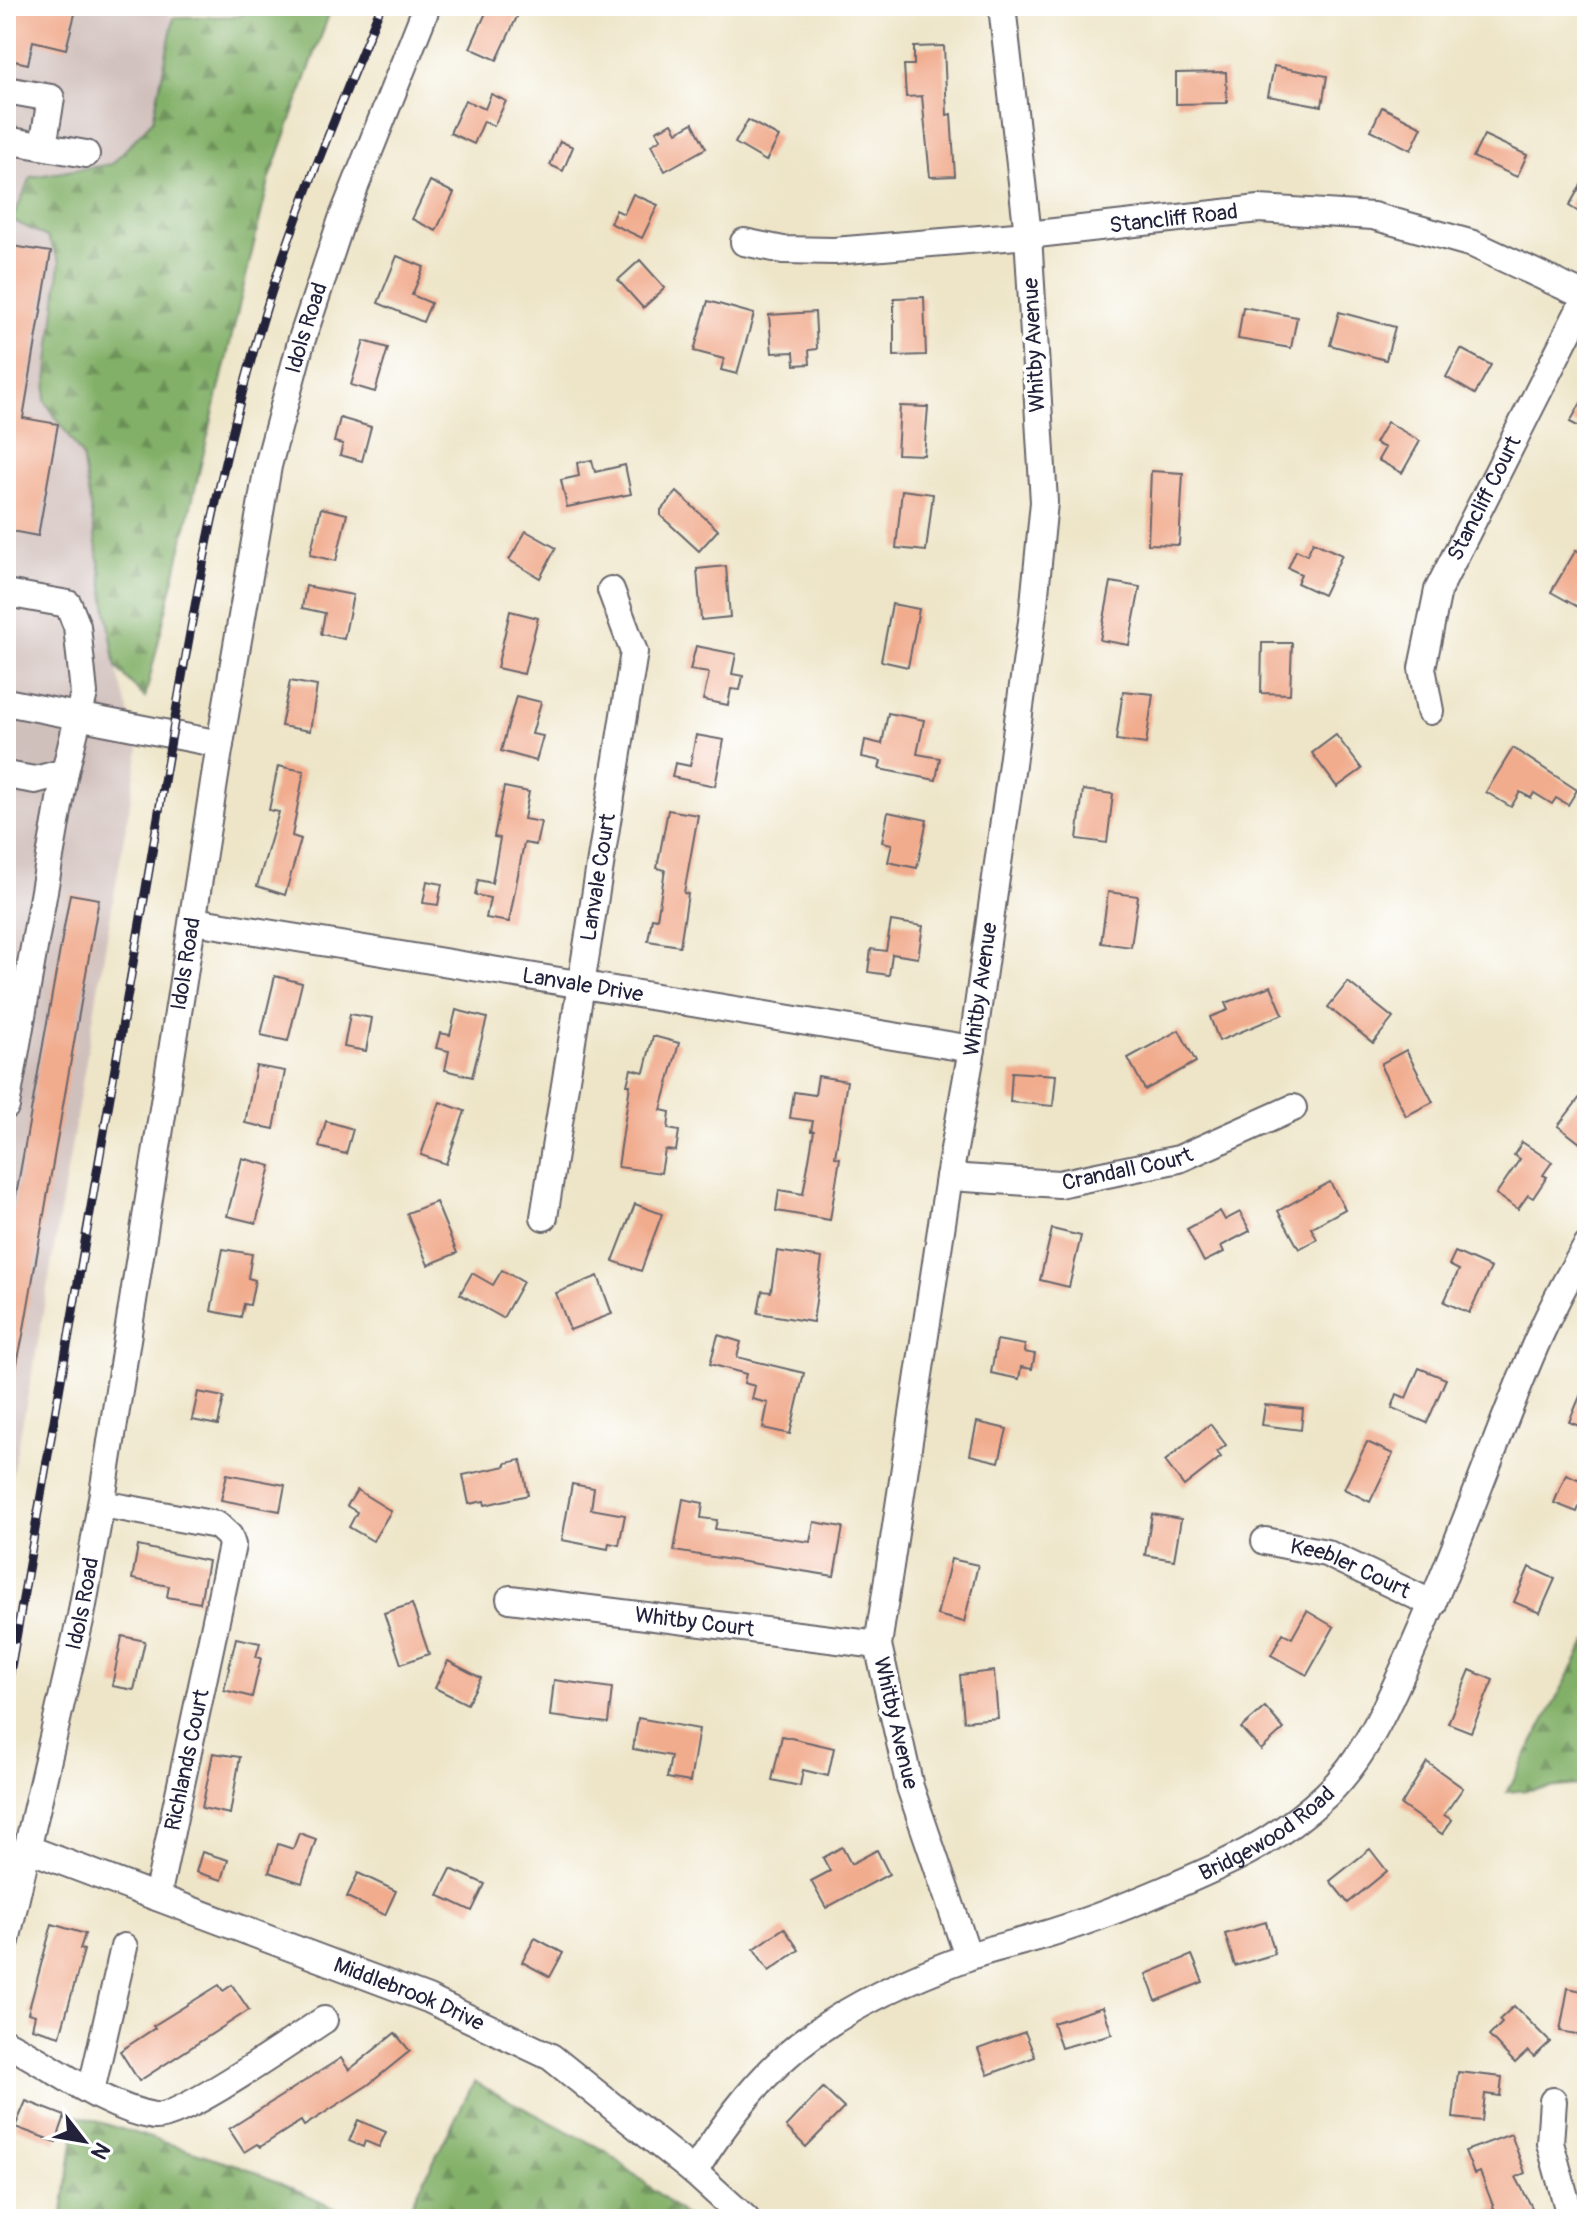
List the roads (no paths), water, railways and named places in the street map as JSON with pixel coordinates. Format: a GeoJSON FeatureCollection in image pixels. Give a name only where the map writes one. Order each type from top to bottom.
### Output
{"type":"FeatureCollection","features":[{"type":"Feature","properties":{"kind":"street","name":"Idols Road"},"geometry":{"type":"LineString","coordinates":[[6,1941],[81,1616],[102,1504],[220,744],[268,466],[301,342],[342,219],[427,6]]}},
{"type":"Feature","properties":{"kind":"street","name":"Whitby Avenue"},"geometry":{"type":"LineString","coordinates":[[968,1956],[910,1787],[878,1645],[949,1177],[972,1049],[1033,614],[1044,502],[1028,235],[1002,6]]}},
{"type":"Feature","properties":{"kind":"street"},"geometry":{"type":"LineString","coordinates":[[6,90],[51,98],[43,146]]}},
{"type":"Feature","properties":{"kind":"street"},"geometry":{"type":"LineString","coordinates":[[6,140],[86,154]]}},
{"type":"Feature","properties":{"kind":"street","name":"Stancliff Road"},"geometry":{"type":"LineString","coordinates":[[744,242],[783,250],[834,251],[1028,235],[1259,209],[1373,216],[1473,244],[1587,297]]}},
{"type":"Feature","properties":{"kind":"street","name":"Stancliff Court"},"geometry":{"type":"LineString","coordinates":[[1430,711],[1422,668],[1438,590],[1587,297]]}},
{"type":"Feature","properties":{"kind":"street","name":"Lanvale Court"},"geometry":{"type":"LineString","coordinates":[[544,1217],[634,652],[611,590]]}},
{"type":"Feature","properties":{"kind":"street"},"geometry":{"type":"LineString","coordinates":[[6,593],[68,604],[77,626],[84,693],[65,772],[6,1106]]}},
{"type":"Feature","properties":{"kind":"street"},"geometry":{"type":"LineString","coordinates":[[6,702],[220,744]]}},
{"type":"Feature","properties":{"kind":"street"},"geometry":{"type":"LineString","coordinates":[[6,775],[35,780],[65,772]]}},
{"type":"Feature","properties":{"kind":"street","name":"Lanvale Drive"},"geometry":{"type":"LineString","coordinates":[[194,921],[972,1049]]}},
{"type":"Feature","properties":{"kind":"street","name":"Crandall Court"},"geometry":{"type":"LineString","coordinates":[[949,1177],[1059,1184],[1179,1159],[1293,1108]]}},
{"type":"Feature","properties":{"kind":"street","name":"Bridgewood Road"},"geometry":{"type":"LineString","coordinates":[[694,2172],[717,2136],[765,2076],[817,2032],[861,2005],[968,1956],[1042,1936],[1233,1861],[1297,1821],[1329,1792],[1370,1738],[1433,1604],[1550,1312],[1587,1246]]}},
{"type":"Feature","properties":{"kind":"street","name":"Richlands Court"},"geometry":{"type":"LineString","coordinates":[[102,1504],[217,1525],[232,1545],[157,1897]]}},
{"type":"Feature","properties":{"kind":"street","name":"Keebler Court"},"geometry":{"type":"LineString","coordinates":[[1265,1541],[1326,1553],[1433,1604]]}},
{"type":"Feature","properties":{"kind":"street","name":"Whitby Court"},"geometry":{"type":"LineString","coordinates":[[510,1599],[878,1645]]}},
{"type":"Feature","properties":{"kind":"street","name":"Middlebrook Drive"},"geometry":{"type":"LineString","coordinates":[[26,1848],[428,1999],[551,2057],[694,2172],[746,2219]]}},
{"type":"Feature","properties":{"kind":"street"},"geometry":{"type":"LineString","coordinates":[[91,2091],[124,1947]]}},
{"type":"Feature","properties":{"kind":"street"},"geometry":{"type":"LineString","coordinates":[[6,2043],[118,2105],[158,2117],[194,2103],[324,2020]]}},
{"type":"Feature","properties":{"kind":"street"},"geometry":{"type":"LineString","coordinates":[[1553,2101],[1550,2143],[1571,2219]]}},
{"type":"Feature","properties":{"kind":"railway"},"geometry":{"type":"LineString","coordinates":[[6,1696],[210,529],[244,386],[276,276],[381,6]]}}]}
